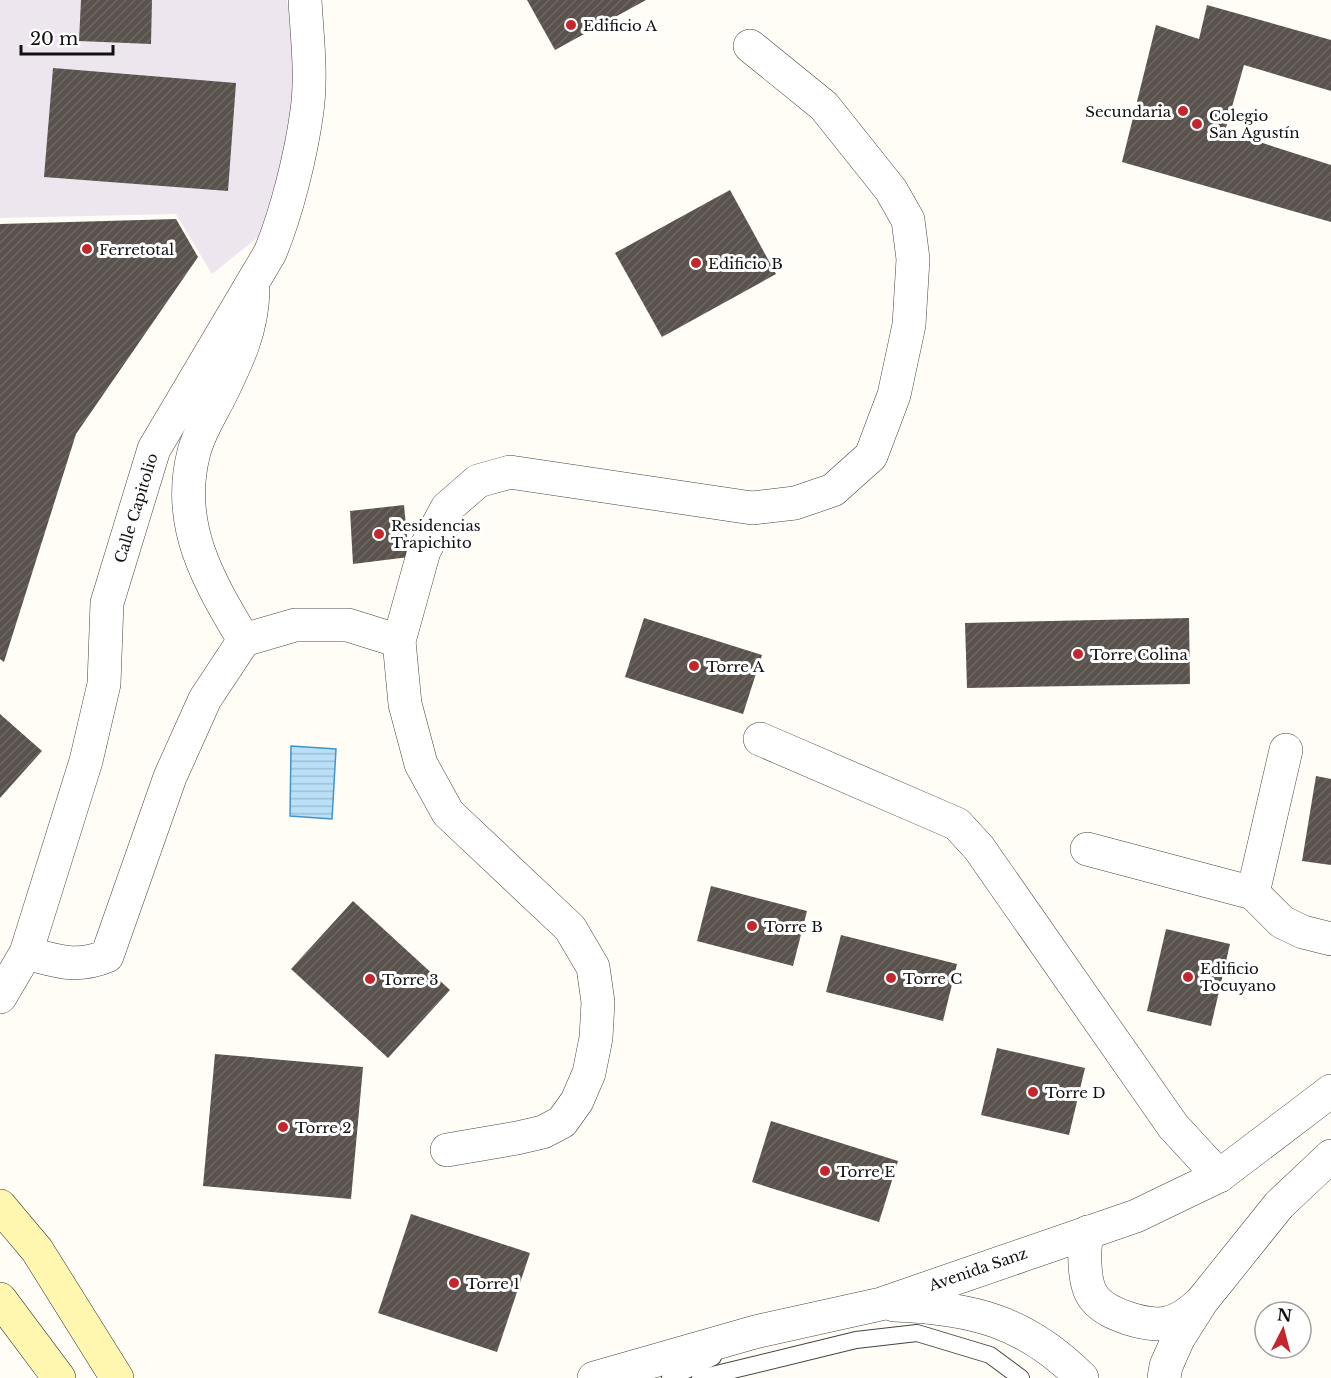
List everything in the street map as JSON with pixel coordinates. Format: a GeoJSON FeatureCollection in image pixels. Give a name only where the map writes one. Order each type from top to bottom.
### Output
{"type":"FeatureCollection","features":[{"type":"Feature","properties":{"kind":"main road"},"geometry":{"type":"LineString","coordinates":[[0,1206],[37,1250],[117,1378]]}},
{"type":"Feature","properties":{"kind":"main road"},"geometry":{"type":"LineString","coordinates":[[0,1299],[58,1378]]}},
{"type":"Feature","properties":{"kind":"street","name":"Calle Capitolio"},"geometry":{"type":"LineString","coordinates":[[0,997],[26,952],[86,761],[104,684],[107,603],[154,449],[270,253],[282,224],[307,110],[309,54],[305,0]]}},
{"type":"Feature","properties":{"kind":"street"},"geometry":{"type":"LineString","coordinates":[[447,1150],[543,1132],[562,1122],[577,1101],[589,1073],[596,1038],[598,1002],[593,967],[570,928],[448,813],[421,764],[405,704],[399,641],[424,550],[447,508],[478,481],[510,472],[752,508],[795,503],[833,490],[871,456],[894,395],[909,325],[913,260],[908,220],[891,190],[824,106],[750,46]]}},
{"type":"Feature","properties":{"kind":"street"},"geometry":{"type":"LineString","coordinates":[[244,639],[211,585],[195,545],[187,494],[194,450],[246,343],[252,315],[254,279]]}},
{"type":"Feature","properties":{"kind":"street"},"geometry":{"type":"LineString","coordinates":[[26,952],[71,965],[90,963],[107,956],[170,777],[205,699],[244,639],[295,625],[327,625],[348,626],[399,641]]}},
{"type":"Feature","properties":{"kind":"street"},"geometry":{"type":"LineString","coordinates":[[760,739],[957,824],[979,848],[1173,1126],[1220,1176]]}},
{"type":"Feature","properties":{"kind":"street"},"geometry":{"type":"LineString","coordinates":[[1253,893],[1286,750]]}},
{"type":"Feature","properties":{"kind":"street"},"geometry":{"type":"LineString","coordinates":[[1087,849],[1253,893],[1282,922],[1303,932],[1331,939]]}},
{"type":"Feature","properties":{"kind":"street","name":"Avenida Sanz"},"geometry":{"type":"LineString","coordinates":[[594,1378],[755,1332],[881,1304],[1136,1216],[1220,1176],[1331,1091]]}},
{"type":"Feature","properties":{"kind":"street"},"geometry":{"type":"LineString","coordinates":[[1164,1378],[1166,1366],[1202,1301],[1279,1205],[1331,1156]]}},
{"type":"Feature","properties":{"kind":"street"},"geometry":{"type":"LineString","coordinates":[[1088,1232],[1084,1245],[1084,1262],[1093,1298],[1116,1314],[1153,1326],[1172,1322],[1189,1313],[1202,1301]]}},
{"type":"Feature","properties":{"kind":"street"},"geometry":{"type":"LineString","coordinates":[[881,1304],[934,1306],[993,1318],[1017,1328],[1042,1344],[1082,1378]]}},
{"type":"Feature","properties":{"kind":"lane"},"geometry":{"type":"LineString","coordinates":[[670,1378],[755,1332]]}},
{"type":"Feature","properties":{"kind":"lane"},"geometry":{"type":"LineString","coordinates":[[699,1378],[856,1340],[916,1333],[985,1353],[1022,1378]]}},
{"type":"Feature","properties":{"kind":"lane"},"geometry":{"type":"LineString","coordinates":[[985,1353],[1000,1378]]}},
{"type":"Feature","properties":{"kind":"shaded area"},"geometry":{"type":"Polygon","coordinates":[[[0,0],[287,0],[294,60],[293,121],[268,229],[212,274],[176,214],[0,218],[0,0]]]}},
{"type":"Feature","properties":{"kind":"water"},"geometry":{"type":"Polygon","coordinates":[[[291,746],[336,749],[332,819],[290,816],[291,746]]]}},
{"type":"Feature","properties":{"kind":"building"},"geometry":{"type":"Polygon","coordinates":[[[81,0],[152,0],[151,44],[79,41],[81,0]]]}},
{"type":"Feature","properties":{"kind":"building","name":"Edificio A"},"geometry":{"type":"Polygon","coordinates":[[[527,0],[646,0],[555,50],[527,0]]]}},
{"type":"Feature","properties":{"kind":"building","name":"Secundaria"},"geometry":{"type":"Polygon","coordinates":[[[1207,5],[1331,40],[1331,91],[1244,65],[1225,131],[1331,165],[1331,222],[1122,162],[1156,25],[1199,39],[1207,5]]]}},
{"type":"Feature","properties":{"kind":"building"},"geometry":{"type":"Polygon","coordinates":[[[53,68],[236,83],[228,191],[44,177],[53,68]]]}},
{"type":"Feature","properties":{"kind":"building","name":"Edificio B"},"geometry":{"type":"Polygon","coordinates":[[[730,190],[776,274],[662,337],[615,253],[730,190]]]}},
{"type":"Feature","properties":{"kind":"building"},"geometry":{"type":"Polygon","coordinates":[[[176,219],[198,257],[76,434],[4,662],[0,659],[0,224],[176,219]]]}},
{"type":"Feature","properties":{"kind":"building","name":"Residencias Trapichito"},"geometry":{"type":"Polygon","coordinates":[[[404,505],[409,557],[353,564],[350,511],[404,505]]]}},
{"type":"Feature","properties":{"kind":"building","name":"Torre A"},"geometry":{"type":"Polygon","coordinates":[[[644,618],[762,655],[743,714],[625,677],[644,618]]]}},
{"type":"Feature","properties":{"kind":"building","name":"Torre Colina"},"geometry":{"type":"Polygon","coordinates":[[[1189,618],[1190,684],[967,688],[965,623],[1189,618]]]}},
{"type":"Feature","properties":{"kind":"building"},"geometry":{"type":"Polygon","coordinates":[[[0,714],[42,751],[0,798],[0,714]]]}},
{"type":"Feature","properties":{"kind":"building"},"geometry":{"type":"Polygon","coordinates":[[[1316,776],[1331,779],[1331,865],[1302,861],[1316,776]]]}},
{"type":"Feature","properties":{"kind":"building","name":"Torre B"},"geometry":{"type":"Polygon","coordinates":[[[711,886],[807,911],[793,966],[697,941],[711,886]]]}},
{"type":"Feature","properties":{"kind":"building","name":"Torre 3"},"geometry":{"type":"Polygon","coordinates":[[[353,901],[450,990],[388,1058],[291,969],[353,901]]]}},
{"type":"Feature","properties":{"kind":"building","name":"Edificio Tocuyano"},"geometry":{"type":"Polygon","coordinates":[[[1166,929],[1230,944],[1211,1026],[1147,1011],[1166,929]]]}},
{"type":"Feature","properties":{"kind":"building","name":"Torre C"},"geometry":{"type":"Polygon","coordinates":[[[841,935],[957,964],[943,1021],[826,992],[841,935]]]}},
{"type":"Feature","properties":{"kind":"building","name":"Torre D"},"geometry":{"type":"Polygon","coordinates":[[[997,1048],[1085,1068],[1069,1135],[981,1115],[997,1048]]]}},
{"type":"Feature","properties":{"kind":"building","name":"Torre 2"},"geometry":{"type":"Polygon","coordinates":[[[215,1054],[363,1067],[351,1199],[203,1186],[215,1054]]]}},
{"type":"Feature","properties":{"kind":"building","name":"Torre E"},"geometry":{"type":"Polygon","coordinates":[[[771,1121],[898,1161],[879,1222],[752,1182],[771,1121]]]}},
{"type":"Feature","properties":{"kind":"building","name":"Torre 1"},"geometry":{"type":"Polygon","coordinates":[[[411,1214],[530,1253],[497,1352],[378,1313],[411,1214]]]}},
{"type":"Feature","properties":{"kind":"place","name":"Edificio A"},"geometry":{"type":"Point","coordinates":[571,25]}},
{"type":"Feature","properties":{"kind":"place","name":"Secundaria"},"geometry":{"type":"Point","coordinates":[1183,111]}},
{"type":"Feature","properties":{"kind":"place","name":"Colegio San Agustín"},"geometry":{"type":"Point","coordinates":[1197,124]}},
{"type":"Feature","properties":{"kind":"place","name":"Ferretotal"},"geometry":{"type":"Point","coordinates":[87,249]}},
{"type":"Feature","properties":{"kind":"place","name":"Edificio B"},"geometry":{"type":"Point","coordinates":[696,263]}},
{"type":"Feature","properties":{"kind":"place","name":"Residencias Trapichito"},"geometry":{"type":"Point","coordinates":[379,534]}},
{"type":"Feature","properties":{"kind":"place","name":"Torre Colina"},"geometry":{"type":"Point","coordinates":[1078,654]}},
{"type":"Feature","properties":{"kind":"place","name":"Torre A"},"geometry":{"type":"Point","coordinates":[694,666]}},
{"type":"Feature","properties":{"kind":"place","name":"Torre B"},"geometry":{"type":"Point","coordinates":[752,926]}},
{"type":"Feature","properties":{"kind":"place","name":"Edificio Tocuyano"},"geometry":{"type":"Point","coordinates":[1188,977]}},
{"type":"Feature","properties":{"kind":"place","name":"Torre C"},"geometry":{"type":"Point","coordinates":[891,978]}},
{"type":"Feature","properties":{"kind":"place","name":"Torre 3"},"geometry":{"type":"Point","coordinates":[370,979]}},
{"type":"Feature","properties":{"kind":"place","name":"Torre D"},"geometry":{"type":"Point","coordinates":[1033,1092]}},
{"type":"Feature","properties":{"kind":"place","name":"Torre 2"},"geometry":{"type":"Point","coordinates":[283,1127]}},
{"type":"Feature","properties":{"kind":"place","name":"Torre E"},"geometry":{"type":"Point","coordinates":[825,1171]}},
{"type":"Feature","properties":{"kind":"place","name":"Torre 1"},"geometry":{"type":"Point","coordinates":[454,1283]}}]}
